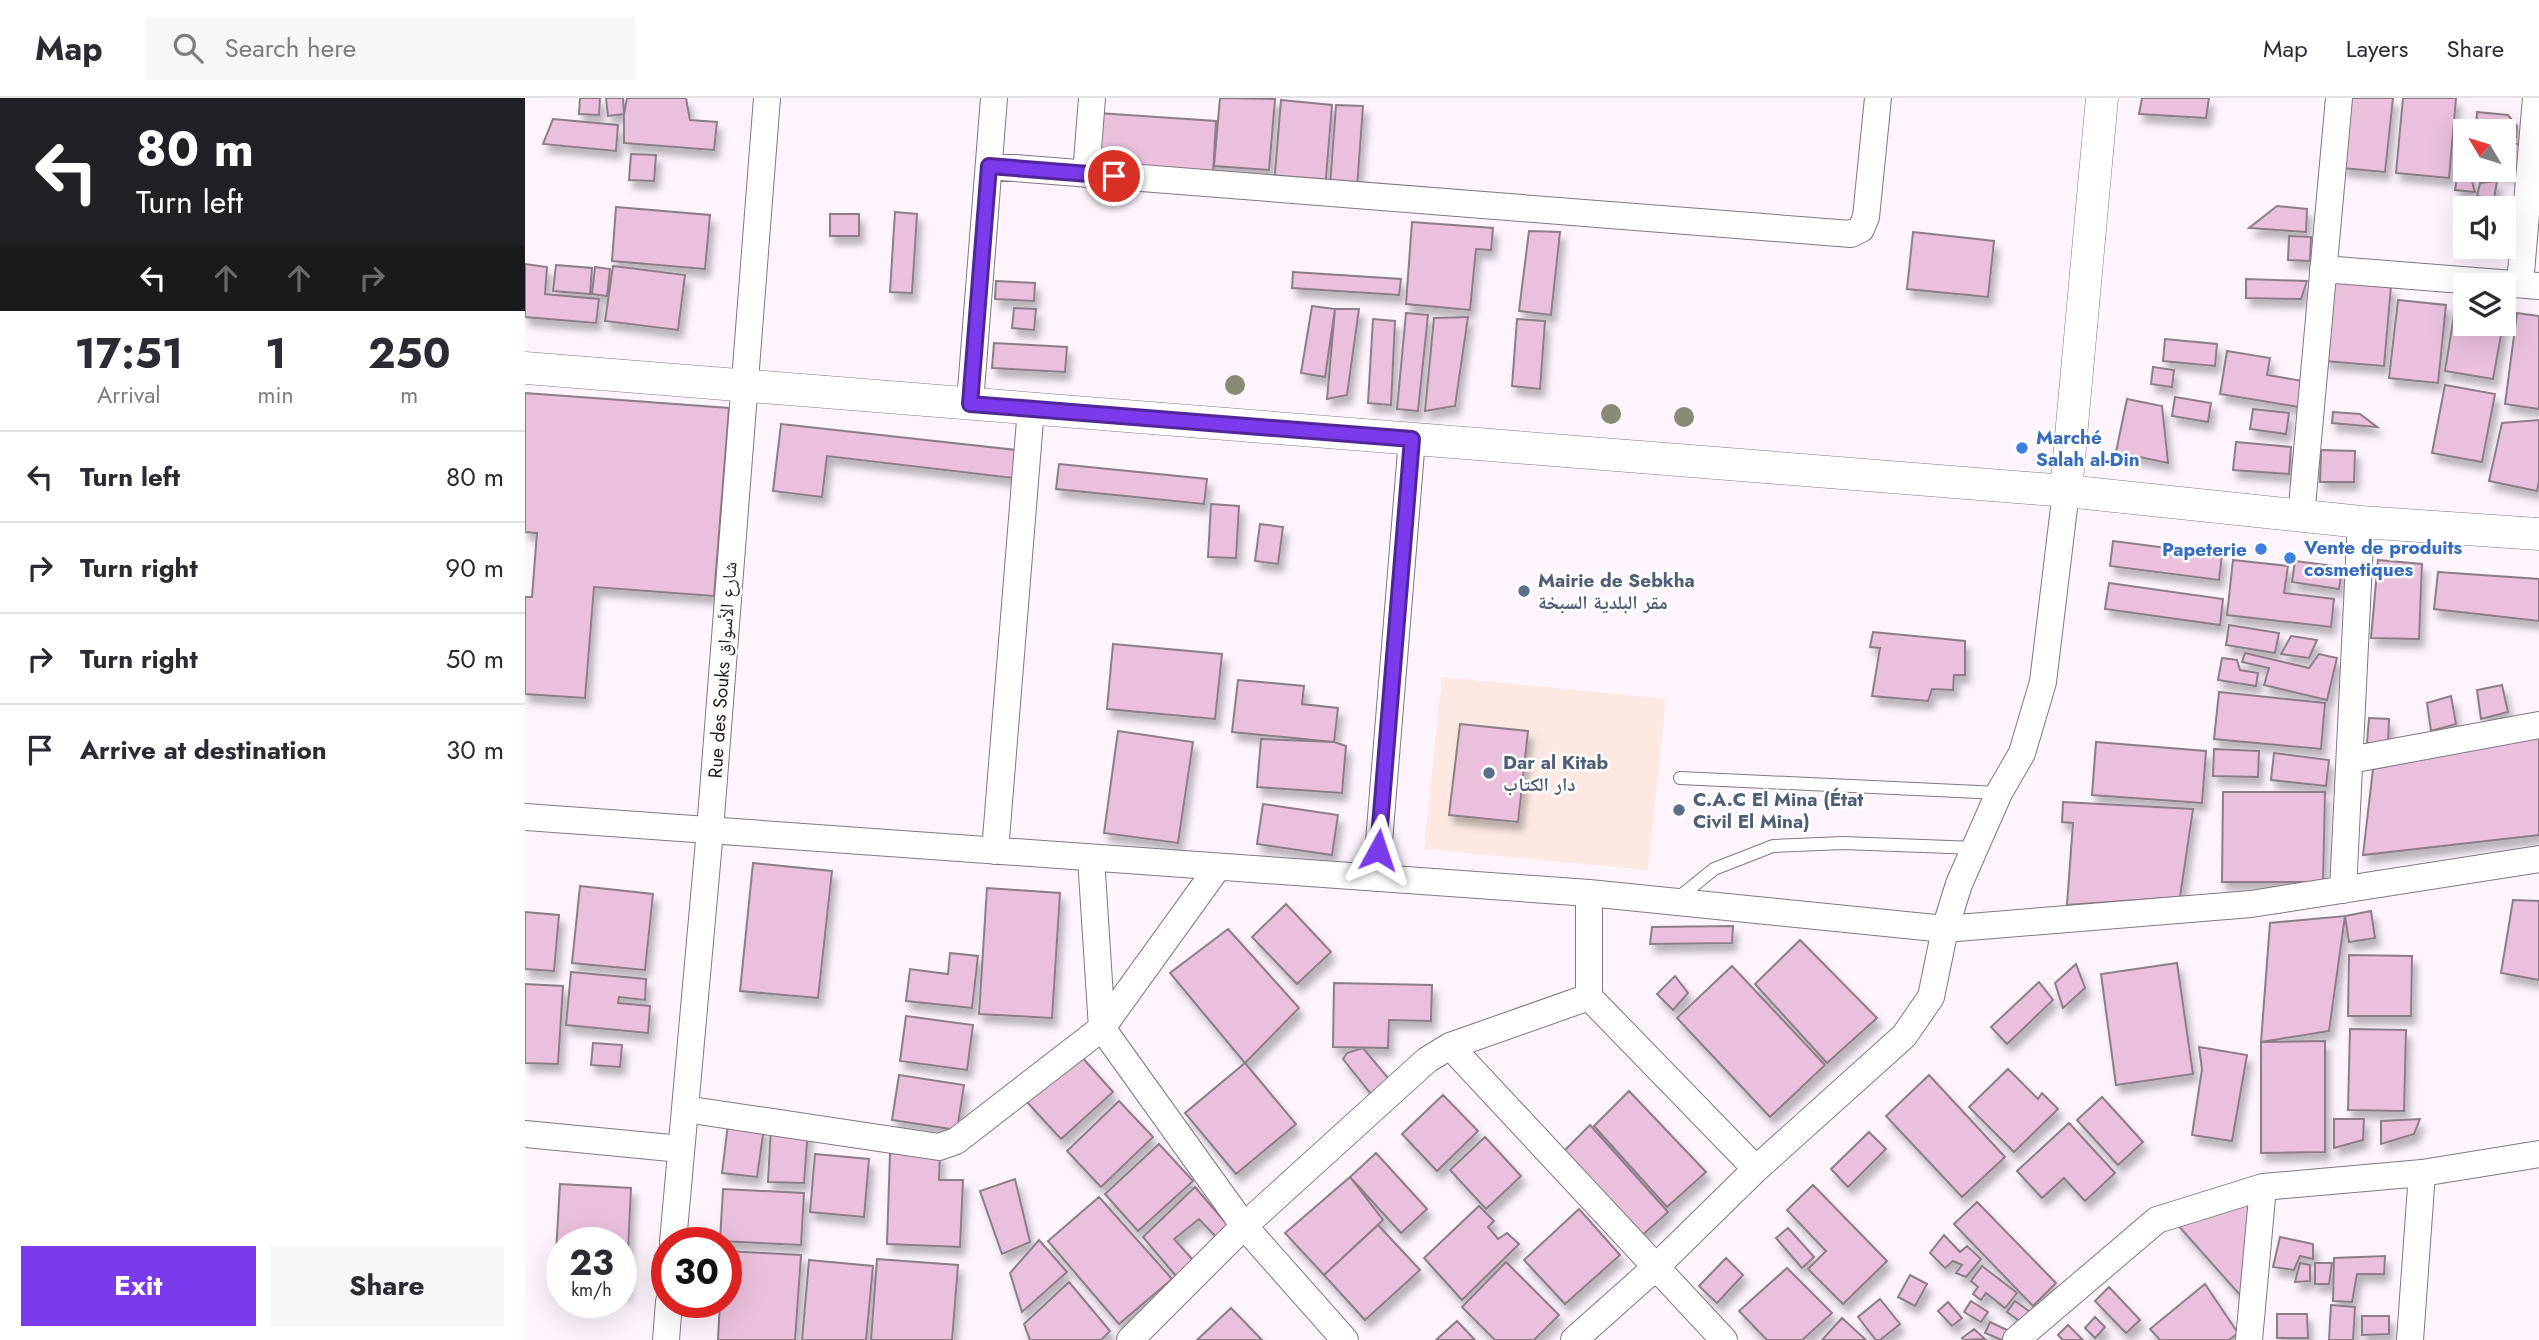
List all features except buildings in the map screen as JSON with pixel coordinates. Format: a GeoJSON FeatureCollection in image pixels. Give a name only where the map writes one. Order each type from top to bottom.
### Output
{"type":"FeatureCollection","features":[{"type":"Feature","properties":{"kind":"street","name":"Rue des Souks شارع الأسواق"},"geometry":{"type":"LineString","coordinates":[[674,1227],[710,830],[767,98]]}},
{"type":"Feature","properties":{"kind":"street"},"geometry":{"type":"LineString","coordinates":[[970,404],[994,98]]}},
{"type":"Feature","properties":{"kind":"street"},"geometry":{"type":"LineString","coordinates":[[1086,174],[1092,98]]}},
{"type":"Feature","properties":{"kind":"street"},"geometry":{"type":"LineString","coordinates":[[989,166],[1851,234],[1861,229],[1866,216],[1878,98]]}},
{"type":"Feature","properties":{"kind":"street"},"geometry":{"type":"LineString","coordinates":[[1574,1340],[1904,1035],[1931,997],[1945,929],[1959,884],[1999,793],[2022,753],[2043,682],[2066,491],[2102,98]]}},
{"type":"Feature","properties":{"kind":"street"},"geometry":{"type":"LineString","coordinates":[[2301,517],[2339,98]]}},
{"type":"Feature","properties":{"kind":"street"},"geometry":{"type":"LineString","coordinates":[[2323,268],[2530,285],[2536,98]]}},
{"type":"Feature","properties":{"kind":"street"},"geometry":{"type":"LineString","coordinates":[[525,368],[2066,491],[2301,517],[2539,534]]}},
{"type":"Feature","properties":{"kind":"street"},"geometry":{"type":"LineString","coordinates":[[995,851],[1031,408]]}},
{"type":"Feature","properties":{"kind":"street"},"geometry":{"type":"LineString","coordinates":[[1376,878],[1412,439]]}},
{"type":"Feature","properties":{"kind":"street"},"geometry":{"type":"LineString","coordinates":[[2343,890],[2361,522]]}},
{"type":"Feature","properties":{"kind":"street"},"geometry":{"type":"LineString","coordinates":[[2350,760],[2539,725]]}},
{"type":"Feature","properties":{"kind":"street"},"geometry":{"type":"LineString","coordinates":[[525,817],[1589,893],[1945,929],[2251,904],[2539,859]]}},
{"type":"Feature","properties":{"kind":"street"},"geometry":{"type":"LineString","coordinates":[[1091,858],[1102,1028],[1244,1226],[1345,1340]]}},
{"type":"Feature","properties":{"kind":"street"},"geometry":{"type":"LineString","coordinates":[[685,1109],[939,1147],[956,1141],[1102,1028],[1218,867]]}},
{"type":"Feature","properties":{"kind":"street"},"geometry":{"type":"LineString","coordinates":[[1589,893],[1589,997],[1756,1169]]}},
{"type":"Feature","properties":{"kind":"street"},"geometry":{"type":"LineString","coordinates":[[1130,1340],[1244,1226],[1427,1060],[1450,1046],[1589,997]]}},
{"type":"Feature","properties":{"kind":"street"},"geometry":{"type":"LineString","coordinates":[[1450,1046],[1724,1340]]}},
{"type":"Feature","properties":{"kind":"street"},"geometry":{"type":"LineString","coordinates":[[525,1134],[681,1149]]}},
{"type":"Feature","properties":{"kind":"street"},"geometry":{"type":"LineString","coordinates":[[2016,1340],[2157,1220],[2263,1187],[2422,1173],[2539,1154]]}},
{"type":"Feature","properties":{"kind":"street"},"geometry":{"type":"LineString","coordinates":[[2412,1340],[2422,1173]]}},
{"type":"Feature","properties":{"kind":"street"},"geometry":{"type":"LineString","coordinates":[[2249,1340],[2263,1187]]}},
{"type":"Feature","properties":{"kind":"street"},"geometry":{"type":"LineString","coordinates":[[666,1340],[668,1318]]}},
{"type":"Feature","properties":{"kind":"lane"},"geometry":{"type":"LineString","coordinates":[[1680,778],[1999,793]]}},
{"type":"Feature","properties":{"kind":"lane"},"geometry":{"type":"LineString","coordinates":[[1674,901],[1714,869],[1773,846],[1843,843],[1976,848]]}},
{"type":"Feature","properties":{"kind":"shaded area"},"geometry":{"type":"Polygon","coordinates":[[[1442,677],[1666,699],[1648,870],[1424,849],[1442,677]]]}},
{"type":"Feature","properties":{"kind":"place","name":"Marché Salah al-Din"},"geometry":{"type":"Point","coordinates":[2022,448]}},
{"type":"Feature","properties":{"kind":"place","name":"Papeterie"},"geometry":{"type":"Point","coordinates":[2261,549]}},
{"type":"Feature","properties":{"kind":"place","name":"Vente de produits cosmetiques"},"geometry":{"type":"Point","coordinates":[2290,558]}},
{"type":"Feature","properties":{"kind":"place","name":"Mairie de Sebkha مقر البلدية السبخة"},"geometry":{"type":"Point","coordinates":[1524,591]}},
{"type":"Feature","properties":{"kind":"place","name":"Dar al Kitab دار الكتاب"},"geometry":{"type":"Point","coordinates":[1489,773]}},
{"type":"Feature","properties":{"kind":"place","name":"C.A.C El Mina (État Civil El Mina)"},"geometry":{"type":"Point","coordinates":[1679,810]}},
{"type":"Feature","properties":{"kind":"route"},"geometry":{"type":"LineString","coordinates":[[1114,176],[989,166],[970,404],[1412,439],[1378,850]]}}]}
